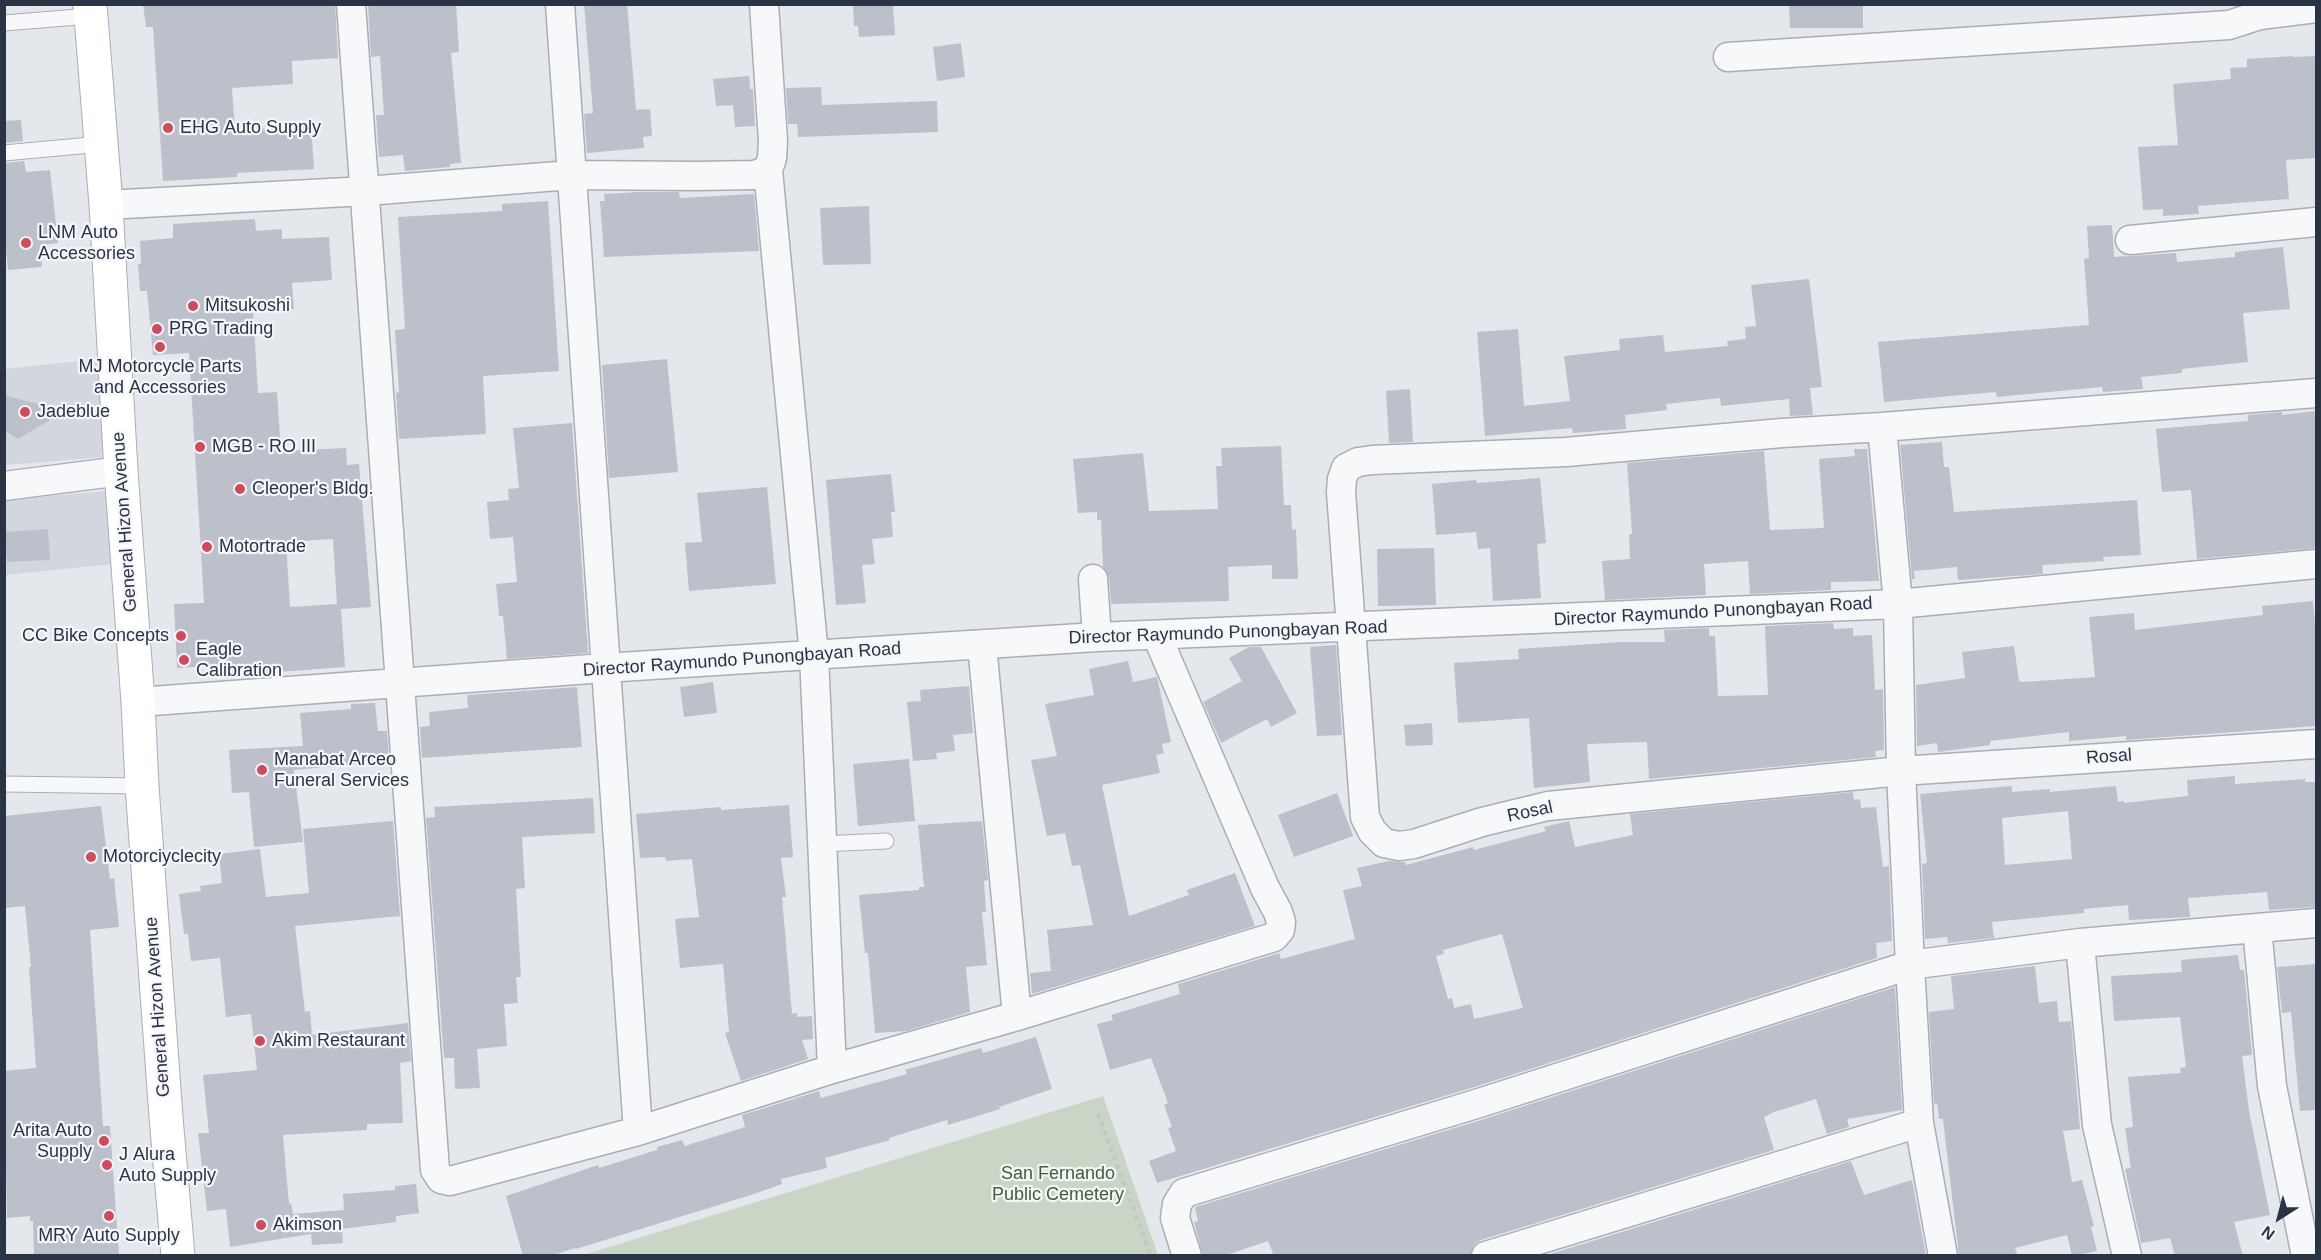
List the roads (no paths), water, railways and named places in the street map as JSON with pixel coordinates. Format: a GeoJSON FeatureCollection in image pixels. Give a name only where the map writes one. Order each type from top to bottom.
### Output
{"type":"FeatureCollection","features":[{"type":"Feature","properties":{"kind":"main road","name":"General Hizon Avenue"},"geometry":{"type":"LineString","coordinates":[[90,10],[106,205],[142,786],[178,1256]]}},
{"type":"Feature","properties":{"kind":"street"},"geometry":{"type":"LineString","coordinates":[[351,4],[435,1170],[441,1179],[450,1181],[638,1131],[832,1069],[1017,1016],[1274,937],[1280,930],[1281,922],[1278,912],[1255,867],[1157,636]]}},
{"type":"Feature","properties":{"kind":"street"},"geometry":{"type":"LineString","coordinates":[[560,4],[604,668],[638,1131]]}},
{"type":"Feature","properties":{"kind":"street"},"geometry":{"type":"LineString","coordinates":[[764,4],[773,141],[772,158],[768,170],[814,655],[832,1069]]}},
{"type":"Feature","properties":{"kind":"street"},"geometry":{"type":"LineString","coordinates":[[1728,57],[2229,25],[2260,15],[2316,8]]}},
{"type":"Feature","properties":{"kind":"street"},"geometry":{"type":"LineString","coordinates":[[106,205],[366,191],[571,175],[697,176],[755,174],[768,170]]}},
{"type":"Feature","properties":{"kind":"street"},"geometry":{"type":"LineString","coordinates":[[2130,240],[2316,222]]}},
{"type":"Feature","properties":{"kind":"street"},"geometry":{"type":"LineString","coordinates":[[1350,628],[1341,492],[1346,468],[1358,462],[1566,452],[1782,433],[1882,428],[2316,393]]}},
{"type":"Feature","properties":{"kind":"street"},"geometry":{"type":"LineString","coordinates":[[1882,428],[1898,604],[1901,771],[1919,1123],[1940,1255]]}},
{"type":"Feature","properties":{"kind":"street"},"geometry":{"type":"LineString","coordinates":[[4,486],[121,471]]}},
{"type":"Feature","properties":{"kind":"street","name":"Director Raymundo Punongbayan Road"},"geometry":{"type":"LineString","coordinates":[[138,702],[604,668],[1097,638],[1898,604],[2316,564]]}},
{"type":"Feature","properties":{"kind":"street"},"geometry":{"type":"LineString","coordinates":[[1093,579],[1097,638]]}},
{"type":"Feature","properties":{"kind":"street","name":"Rosal"},"geometry":{"type":"LineString","coordinates":[[1350,628],[1365,817],[1372,831],[1384,843],[1399,846],[1414,844],[1482,822],[1548,806],[1901,771],[2316,744]]}},
{"type":"Feature","properties":{"kind":"street"},"geometry":{"type":"LineString","coordinates":[[982,645],[1017,1016]]}},
{"type":"Feature","properties":{"kind":"street"},"geometry":{"type":"LineString","coordinates":[[1187,1256],[1175,1218],[1177,1204],[1184,1193],[1476,1104],[1910,965],[2080,943],[2316,923]]}},
{"type":"Feature","properties":{"kind":"street"},"geometry":{"type":"LineString","coordinates":[[2257,928],[2272,1086],[2306,1256]]}},
{"type":"Feature","properties":{"kind":"street"},"geometry":{"type":"LineString","coordinates":[[2080,943],[2097,1125],[2127,1256]]}},
{"type":"Feature","properties":{"kind":"street"},"geometry":{"type":"LineString","coordinates":[[1486,1256],[1919,1123]]}},
{"type":"Feature","properties":{"kind":"lane"},"geometry":{"type":"LineString","coordinates":[[4,23],[90,10]]}},
{"type":"Feature","properties":{"kind":"lane"},"geometry":{"type":"LineString","coordinates":[[4,153],[101,144]]}},
{"type":"Feature","properties":{"kind":"lane"},"geometry":{"type":"LineString","coordinates":[[4,784],[142,786]]}},
{"type":"Feature","properties":{"kind":"lane"},"geometry":{"type":"LineString","coordinates":[[822,844],[886,841]]}},
{"type":"Feature","properties":{"kind":"place","name":"EHG Auto Supply"},"geometry":{"type":"Point","coordinates":[168,128]}},
{"type":"Feature","properties":{"kind":"place","name":"LNM Auto Accessories"},"geometry":{"type":"Point","coordinates":[26,243]}},
{"type":"Feature","properties":{"kind":"place","name":"Mitsukoshi"},"geometry":{"type":"Point","coordinates":[193,306]}},
{"type":"Feature","properties":{"kind":"place","name":"PRG Trading"},"geometry":{"type":"Point","coordinates":[157,329]}},
{"type":"Feature","properties":{"kind":"place","name":"MJ Motorcycle Parts and Accessories"},"geometry":{"type":"Point","coordinates":[160,347]}},
{"type":"Feature","properties":{"kind":"place","name":"Jadeblue"},"geometry":{"type":"Point","coordinates":[25,412]}},
{"type":"Feature","properties":{"kind":"place","name":"MGB - RO III"},"geometry":{"type":"Point","coordinates":[200,447]}},
{"type":"Feature","properties":{"kind":"place","name":"Cleoper's Bldg."},"geometry":{"type":"Point","coordinates":[240,489]}},
{"type":"Feature","properties":{"kind":"place","name":"Motortrade"},"geometry":{"type":"Point","coordinates":[207,547]}},
{"type":"Feature","properties":{"kind":"place","name":"CC Bike Concepts"},"geometry":{"type":"Point","coordinates":[181,636]}},
{"type":"Feature","properties":{"kind":"place","name":"Eagle Calibration"},"geometry":{"type":"Point","coordinates":[184,660]}},
{"type":"Feature","properties":{"kind":"place","name":"Manabat Arceo Funeral Services"},"geometry":{"type":"Point","coordinates":[262,770]}},
{"type":"Feature","properties":{"kind":"place","name":"Motorciyclecity"},"geometry":{"type":"Point","coordinates":[91,857]}},
{"type":"Feature","properties":{"kind":"place","name":"Akim Restaurant"},"geometry":{"type":"Point","coordinates":[260,1041]}},
{"type":"Feature","properties":{"kind":"place","name":"Arita Auto Supply"},"geometry":{"type":"Point","coordinates":[104,1141]}},
{"type":"Feature","properties":{"kind":"place","name":"J Alura Auto Supply"},"geometry":{"type":"Point","coordinates":[107,1165]}},
{"type":"Feature","properties":{"kind":"place","name":"MRY Auto Supply"},"geometry":{"type":"Point","coordinates":[109,1216]}},
{"type":"Feature","properties":{"kind":"place","name":"Akimson"},"geometry":{"type":"Point","coordinates":[261,1225]}},
{"type":"Feature","properties":{"kind":"park label","name":"San Fernando Public Cemetery"},"geometry":{"type":"Point","coordinates":[1058,1184]}}]}
